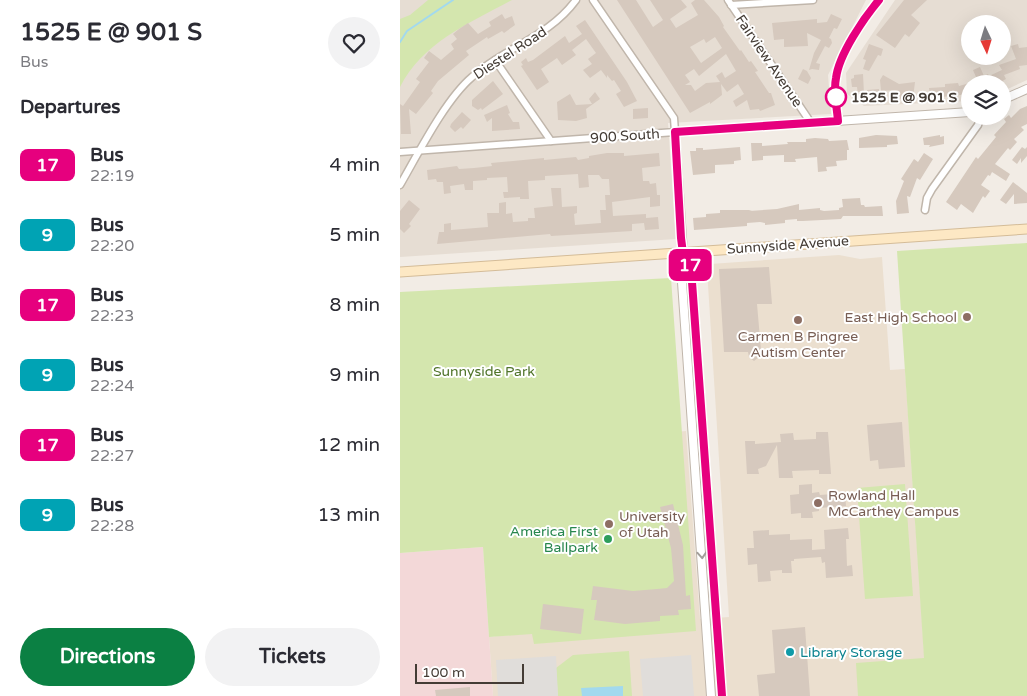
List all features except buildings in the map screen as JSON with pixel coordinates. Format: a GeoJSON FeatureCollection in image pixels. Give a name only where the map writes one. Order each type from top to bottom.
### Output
{"type":"FeatureCollection","features":[{"type":"Feature","properties":{"kind":"main road","name":"Sunnyside Avenue"},"geometry":{"type":"LineString","coordinates":[[400,272],[1027,229]]}},
{"type":"Feature","properties":{"kind":"street","name":"Diestel Road"},"geometry":{"type":"LineString","coordinates":[[400,185],[459,90],[479,71],[548,28],[563,16],[576,0]]}},
{"type":"Feature","properties":{"kind":"street"},"geometry":{"type":"LineString","coordinates":[[593,0],[674,118],[683,253],[681,268],[711,696]]}},
{"type":"Feature","properties":{"kind":"street"},"geometry":{"type":"LineString","coordinates":[[730,3],[813,0]]}},
{"type":"Feature","properties":{"kind":"street"},"geometry":{"type":"LineString","coordinates":[[838,121],[835,84],[837,72],[862,21],[879,0]]}},
{"type":"Feature","properties":{"kind":"street","name":"Fairview Avenue"},"geometry":{"type":"LineString","coordinates":[[730,3],[811,123]]}},
{"type":"Feature","properties":{"kind":"street"},"geometry":{"type":"LineString","coordinates":[[495,60],[551,141]]}},
{"type":"Feature","properties":{"kind":"street"},"geometry":{"type":"LineString","coordinates":[[1011,96],[1027,89]]}},
{"type":"Feature","properties":{"kind":"street","name":"900 South"},"geometry":{"type":"LineString","coordinates":[[400,152],[961,113]]}},
{"type":"Feature","properties":{"kind":"street"},"geometry":{"type":"LineString","coordinates":[[925,210],[927,198],[932,189],[978,125]]}},
{"type":"Feature","properties":{"kind":"street"},"geometry":{"type":"LineString","coordinates":[[683,253],[691,268],[722,696]]}},
{"type":"Feature","properties":{"kind":"shaded area"},"geometry":{"type":"Polygon","coordinates":[[[400,0],[866,0],[828,75],[831,114],[668,123],[676,239],[400,257],[400,0]]]}},
{"type":"Feature","properties":{"kind":"shaded area"},"geometry":{"type":"Polygon","coordinates":[[[895,0],[1027,0],[1027,80],[1011,87],[1011,75],[961,75],[961,101],[864,106],[847,94],[846,73],[895,0]]]}},
{"type":"Feature","properties":{"kind":"shaded area"},"geometry":{"type":"Polygon","coordinates":[[[839,255],[860,259],[882,257],[890,370],[905,369],[927,696],[493,696],[489,637],[533,633],[560,442],[686,431],[700,619],[729,617],[707,269],[710,264],[839,255]]]}},
{"type":"Feature","properties":{"kind":"shaded area"},"geometry":{"type":"Polygon","coordinates":[[[483,547],[493,696],[400,696],[400,553],[483,547]]]}},
{"type":"Feature","properties":{"kind":"shaded area"},"geometry":{"type":"Polygon","coordinates":[[[691,655],[694,696],[643,696],[640,659],[691,655]]]}},
{"type":"Feature","properties":{"kind":"shaded area"},"geometry":{"type":"Polygon","coordinates":[[[556,656],[558,696],[498,696],[496,660],[556,656]]]}},
{"type":"Feature","properties":{"kind":"green space"},"geometry":{"type":"Polygon","coordinates":[[[428,0],[512,0],[464,26],[434,46],[410,71],[400,87],[400,19],[410,15],[428,0]]]}},
{"type":"Feature","properties":{"kind":"green space"},"geometry":{"type":"Polygon","coordinates":[[[1027,243],[1027,696],[858,696],[856,663],[924,658],[897,251],[1027,243]]]}},
{"type":"Feature","properties":{"kind":"green space","name":"Sunnyside Park"},"geometry":{"type":"Polygon","coordinates":[[[671,278],[696,631],[534,644],[532,634],[489,637],[483,547],[400,553],[400,292],[671,278]]]}},
{"type":"Feature","properties":{"kind":"green space"},"geometry":{"type":"Polygon","coordinates":[[[905,484],[913,596],[865,599],[857,488],[905,484]]]}},
{"type":"Feature","properties":{"kind":"green space"},"geometry":{"type":"Polygon","coordinates":[[[629,651],[632,696],[558,696],[556,668],[573,655],[629,651]]]}},
{"type":"Feature","properties":{"kind":"water"},"geometry":{"type":"Polygon","coordinates":[[[623,686],[623,696],[582,696],[581,688],[623,686]]]}},
{"type":"Feature","properties":{"kind":"waterway"},"geometry":{"type":"LineString","coordinates":[[400,42],[407,31],[453,0]]}},
{"type":"Feature","properties":{"kind":"bus line","name":"17"},"geometry":{"type":"LineString","coordinates":[[722,696],[691,268],[683,253],[681,238],[675,132],[838,121],[835,84],[837,72],[862,21],[879,0]]}},
{"type":"Feature","properties":{"kind":"place","name":"1525 E @ 901 S"},"geometry":{"type":"Point","coordinates":[836,97]}},
{"type":"Feature","properties":{"kind":"place","name":"East High School"},"geometry":{"type":"Point","coordinates":[967,317]}},
{"type":"Feature","properties":{"kind":"place","name":"Carmen B Pingree Autism Center"},"geometry":{"type":"Point","coordinates":[798,320]}},
{"type":"Feature","properties":{"kind":"place","name":"Rowland Hall McCarthey Campus"},"geometry":{"type":"Point","coordinates":[818,503]}},
{"type":"Feature","properties":{"kind":"place","name":"University of Utah"},"geometry":{"type":"Point","coordinates":[609,524]}},
{"type":"Feature","properties":{"kind":"place","name":"America First Ballpark"},"geometry":{"type":"Point","coordinates":[608,539]}},
{"type":"Feature","properties":{"kind":"place","name":"Library Storage"},"geometry":{"type":"Point","coordinates":[790,652]}}]}
